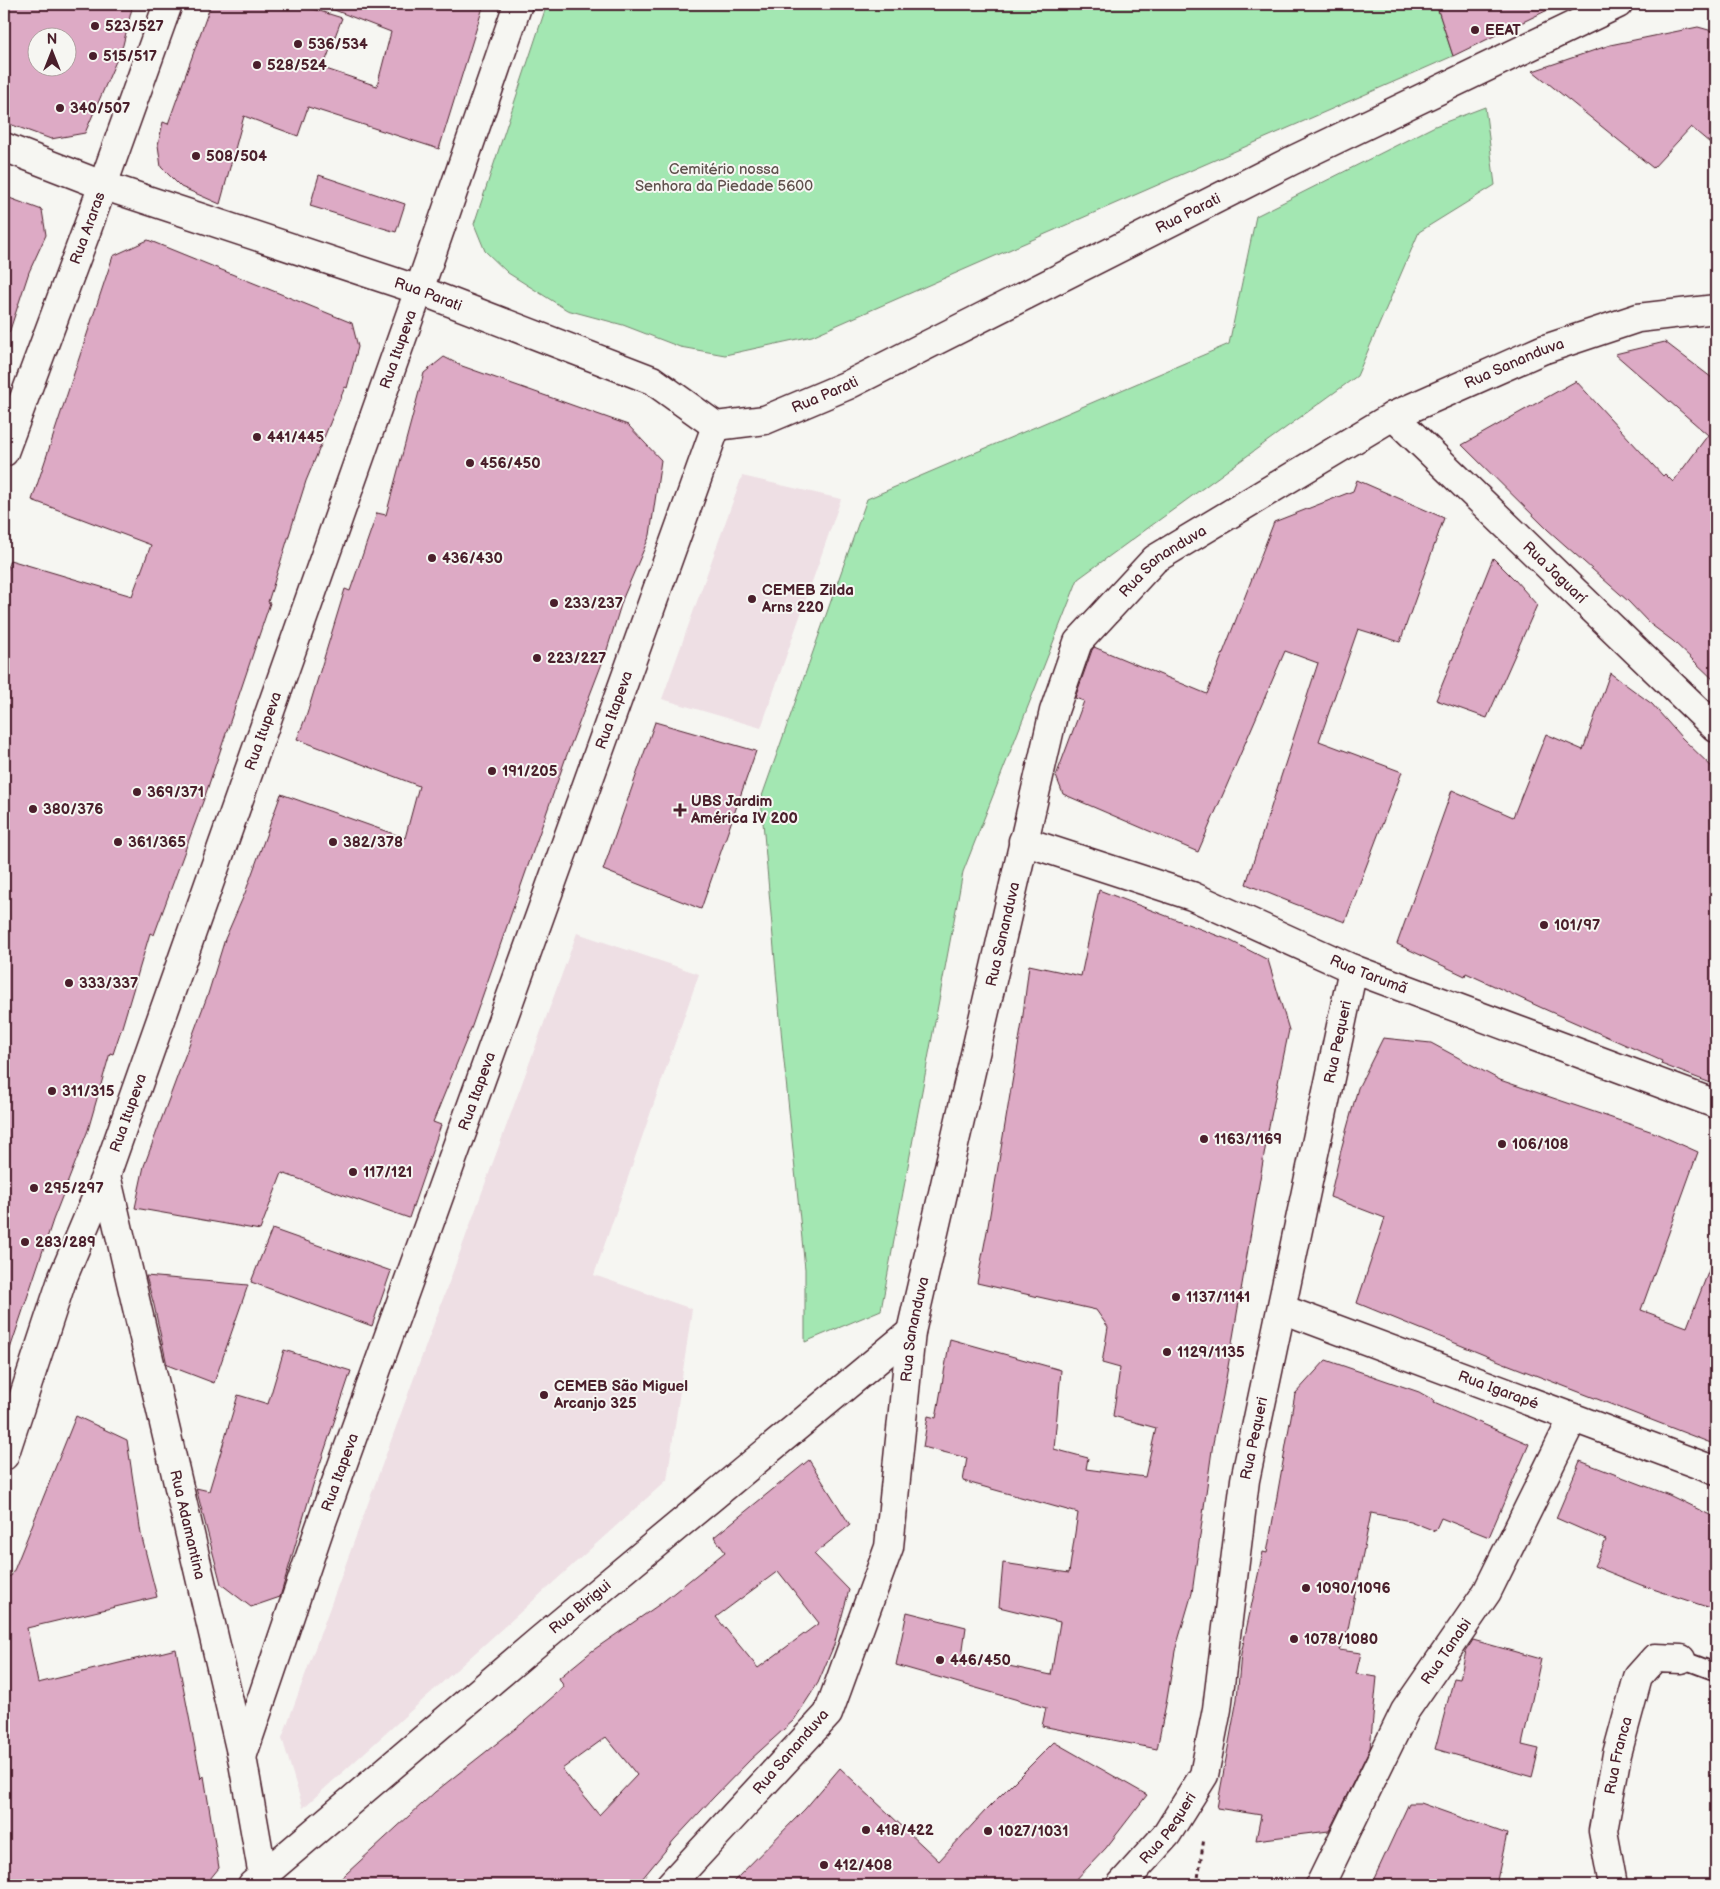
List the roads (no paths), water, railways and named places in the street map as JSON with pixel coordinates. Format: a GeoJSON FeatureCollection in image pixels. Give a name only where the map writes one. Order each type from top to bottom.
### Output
{"type":"FeatureCollection","features":[{"type":"Feature","properties":{"kind":"street","name":"Rua Araras"},"geometry":{"type":"LineString","coordinates":[[4,452],[168,4]]}},
{"type":"Feature","properties":{"kind":"street","name":"Rua Itupeva"},"geometry":{"type":"LineString","coordinates":[[4,1456],[63,1277],[106,1175],[419,290],[518,4]]}},
{"type":"Feature","properties":{"kind":"street","name":"Rua Parati"},"geometry":{"type":"LineString","coordinates":[[4,146],[102,184],[419,290],[652,380],[716,426],[765,420],[848,385],[1291,161],[1618,4]]}},
{"type":"Feature","properties":{"kind":"street","name":"Rua Sananduva"},"geometry":{"type":"LineString","coordinates":[[670,1885],[828,1714],[889,1547],[911,1332],[1054,711],[1078,642],[1155,559],[1393,416],[1542,350],[1638,318],[1716,309]]}},
{"type":"Feature","properties":{"kind":"street","name":"Rua Jaguarí"},"geometry":{"type":"LineString","coordinates":[[1393,416],[1716,728]]}},
{"type":"Feature","properties":{"kind":"street","name":"Rua Itapeva"},"geometry":{"type":"LineString","coordinates":[[242,1757],[319,1530],[716,426]]}},
{"type":"Feature","properties":{"kind":"street","name":"Rua Tarumã"},"geometry":{"type":"LineString","coordinates":[[1023,841],[1192,896],[1353,969],[1716,1104]]}},
{"type":"Feature","properties":{"kind":"street","name":"Rua Pequeri"},"geometry":{"type":"LineString","coordinates":[[1121,1885],[1167,1834],[1204,1775],[1218,1710],[1245,1480],[1353,969]]}},
{"type":"Feature","properties":{"kind":"street","name":"Rua Adamantina"},"geometry":{"type":"LineString","coordinates":[[106,1175],[242,1757],[258,1880]]}},
{"type":"Feature","properties":{"kind":"street","name":"Rua Igarapé"},"geometry":{"type":"LineString","coordinates":[[1282,1309],[1716,1471]]}},
{"type":"Feature","properties":{"kind":"street","name":"Rua Birigui"},"geometry":{"type":"LineString","coordinates":[[258,1880],[540,1640],[911,1332]]}},
{"type":"Feature","properties":{"kind":"street","name":"Rua Tanabi"},"geometry":{"type":"LineString","coordinates":[[1320,1885],[1405,1711],[1487,1592],[1573,1418]]}},
{"type":"Feature","properties":{"kind":"street","name":"Rua Franca"},"geometry":{"type":"LineString","coordinates":[[1613,1885],[1603,1831],[1617,1754],[1638,1677],[1655,1658],[1681,1659]]}},
{"type":"Feature","properties":{"kind":"lane"},"geometry":{"type":"LineString","coordinates":[[1681,1659],[1716,1672]]}},
{"type":"Feature","properties":{"kind":"place","name":"523/527"},"geometry":{"type":"Point","coordinates":[95,26]}},
{"type":"Feature","properties":{"kind":"place","name":"EEAT"},"geometry":{"type":"Point","coordinates":[1475,30]}},
{"type":"Feature","properties":{"kind":"place","name":"536/534"},"geometry":{"type":"Point","coordinates":[298,44]}},
{"type":"Feature","properties":{"kind":"place","name":"515/517"},"geometry":{"type":"Point","coordinates":[93,56]}},
{"type":"Feature","properties":{"kind":"place","name":"528/524"},"geometry":{"type":"Point","coordinates":[257,65]}},
{"type":"Feature","properties":{"kind":"place","name":"340/507"},"geometry":{"type":"Point","coordinates":[60,108]}},
{"type":"Feature","properties":{"kind":"place","name":"508/504"},"geometry":{"type":"Point","coordinates":[196,156]}},
{"type":"Feature","properties":{"kind":"place","name":"441/445"},"geometry":{"type":"Point","coordinates":[257,437]}},
{"type":"Feature","properties":{"kind":"place","name":"456/450"},"geometry":{"type":"Point","coordinates":[470,463]}},
{"type":"Feature","properties":{"kind":"place","name":"436/430"},"geometry":{"type":"Point","coordinates":[432,558]}},
{"type":"Feature","properties":{"kind":"place","name":"CEMEB Zilda Arns 220"},"geometry":{"type":"Point","coordinates":[752,599]}},
{"type":"Feature","properties":{"kind":"place","name":"233/237"},"geometry":{"type":"Point","coordinates":[554,603]}},
{"type":"Feature","properties":{"kind":"place","name":"223/227"},"geometry":{"type":"Point","coordinates":[537,658]}},
{"type":"Feature","properties":{"kind":"place","name":"191/205"},"geometry":{"type":"Point","coordinates":[492,771]}},
{"type":"Feature","properties":{"kind":"place","name":"369/371"},"geometry":{"type":"Point","coordinates":[137,792]}},
{"type":"Feature","properties":{"kind":"place","name":"380/376"},"geometry":{"type":"Point","coordinates":[33,809]}},
{"type":"Feature","properties":{"kind":"place","name":"UBS Jardim América IV 200"},"geometry":{"type":"Point","coordinates":[680,810]}},
{"type":"Feature","properties":{"kind":"place","name":"361/365"},"geometry":{"type":"Point","coordinates":[118,842]}},
{"type":"Feature","properties":{"kind":"place","name":"382/378"},"geometry":{"type":"Point","coordinates":[333,842]}},
{"type":"Feature","properties":{"kind":"place","name":"101/97"},"geometry":{"type":"Point","coordinates":[1544,925]}},
{"type":"Feature","properties":{"kind":"place","name":"333/337"},"geometry":{"type":"Point","coordinates":[69,983]}},
{"type":"Feature","properties":{"kind":"place","name":"311/315"},"geometry":{"type":"Point","coordinates":[52,1091]}},
{"type":"Feature","properties":{"kind":"place","name":"1163/1169"},"geometry":{"type":"Point","coordinates":[1204,1139]}},
{"type":"Feature","properties":{"kind":"place","name":"106/108"},"geometry":{"type":"Point","coordinates":[1502,1144]}},
{"type":"Feature","properties":{"kind":"place","name":"117/121"},"geometry":{"type":"Point","coordinates":[353,1172]}},
{"type":"Feature","properties":{"kind":"place","name":"295/297"},"geometry":{"type":"Point","coordinates":[34,1188]}},
{"type":"Feature","properties":{"kind":"place","name":"283/289"},"geometry":{"type":"Point","coordinates":[25,1242]}},
{"type":"Feature","properties":{"kind":"place","name":"1137/1141"},"geometry":{"type":"Point","coordinates":[1176,1297]}},
{"type":"Feature","properties":{"kind":"place","name":"1129/1135"},"geometry":{"type":"Point","coordinates":[1167,1352]}},
{"type":"Feature","properties":{"kind":"place","name":"CEMEB São Miguel Arcanjo 325"},"geometry":{"type":"Point","coordinates":[544,1395]}},
{"type":"Feature","properties":{"kind":"place","name":"1090/1096"},"geometry":{"type":"Point","coordinates":[1306,1588]}},
{"type":"Feature","properties":{"kind":"place","name":"1078/1080"},"geometry":{"type":"Point","coordinates":[1294,1639]}},
{"type":"Feature","properties":{"kind":"place","name":"446/450"},"geometry":{"type":"Point","coordinates":[940,1660]}},
{"type":"Feature","properties":{"kind":"place","name":"418/422"},"geometry":{"type":"Point","coordinates":[866,1830]}},
{"type":"Feature","properties":{"kind":"place","name":"1027/1031"},"geometry":{"type":"Point","coordinates":[988,1831]}},
{"type":"Feature","properties":{"kind":"place","name":"412/408"},"geometry":{"type":"Point","coordinates":[824,1865]}},
{"type":"Feature","properties":{"kind":"park label","name":"Cemitério nossa Senhora da Piedade 5600"},"geometry":{"type":"Point","coordinates":[724,178]}}]}
